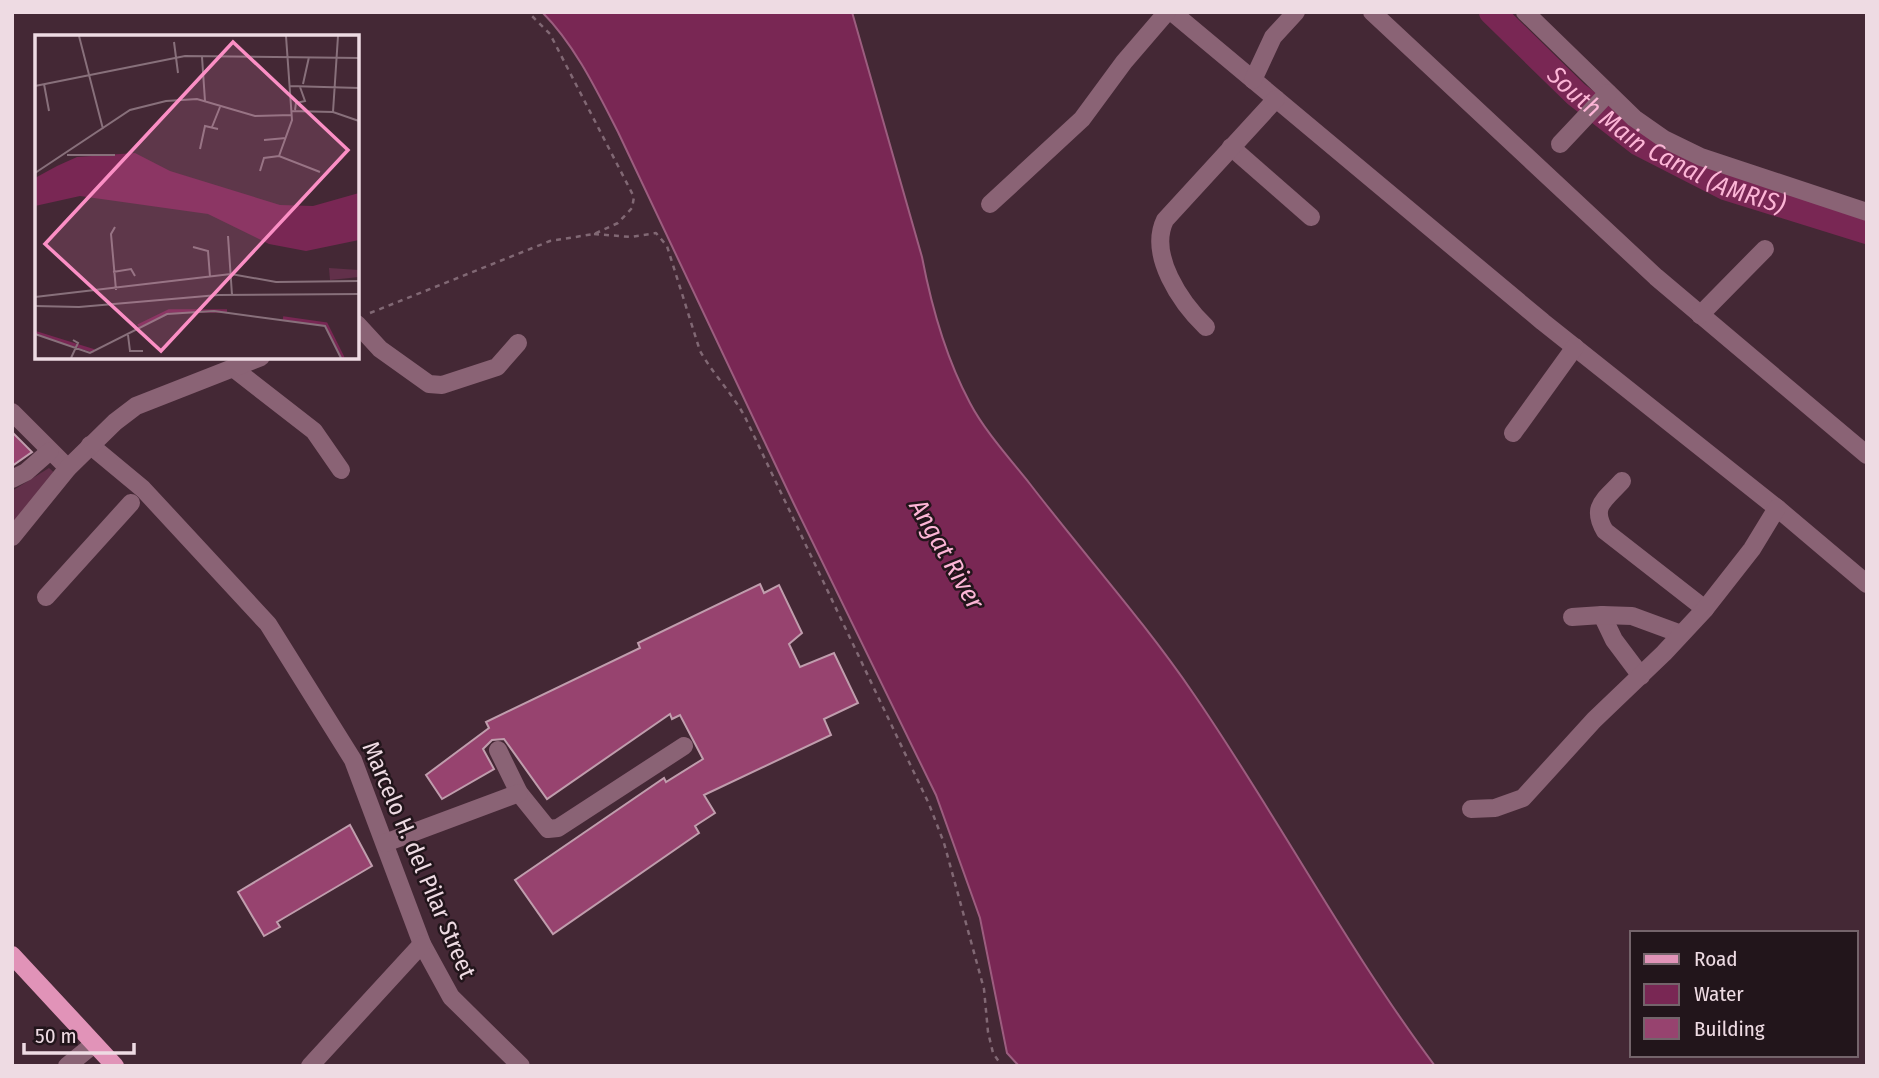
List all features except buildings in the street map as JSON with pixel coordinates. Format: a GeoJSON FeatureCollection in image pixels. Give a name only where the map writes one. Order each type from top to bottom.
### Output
{"type":"FeatureCollection","features":[{"type":"Feature","properties":{"kind":"main road"},"geometry":{"type":"LineString","coordinates":[[12,955],[115,1066]]}},
{"type":"Feature","properties":{"kind":"street"},"geometry":{"type":"LineString","coordinates":[[990,204],[1083,119],[1124,62],[1170,12],[1867,584]]}},
{"type":"Feature","properties":{"kind":"street"},"geometry":{"type":"LineString","coordinates":[[1253,80],[1273,37],[1296,12]]}},
{"type":"Feature","properties":{"kind":"street"},"geometry":{"type":"LineString","coordinates":[[1372,12],[1507,140],[1700,315],[1867,455]]}},
{"type":"Feature","properties":{"kind":"street"},"geometry":{"type":"LineString","coordinates":[[1525,12],[1597,103],[1644,125],[1701,158],[1867,212]]}},
{"type":"Feature","properties":{"kind":"street"},"geometry":{"type":"LineString","coordinates":[[1206,327],[1177,295],[1160,249],[1160,231],[1165,220],[1276,99]]}},
{"type":"Feature","properties":{"kind":"street"},"geometry":{"type":"LineString","coordinates":[[1560,144],[1597,103]]}},
{"type":"Feature","properties":{"kind":"street"},"geometry":{"type":"LineString","coordinates":[[1231,148],[1311,217]]}},
{"type":"Feature","properties":{"kind":"street"},"geometry":{"type":"LineString","coordinates":[[1700,315],[1765,249]]}},
{"type":"Feature","properties":{"kind":"street"},"geometry":{"type":"LineString","coordinates":[[363,319],[380,349],[429,384],[442,385],[497,368],[518,343]]}},
{"type":"Feature","properties":{"kind":"street"},"geometry":{"type":"LineString","coordinates":[[1513,433],[1576,347]]}},
{"type":"Feature","properties":{"kind":"street"},"geometry":{"type":"LineString","coordinates":[[12,537],[68,468],[115,422],[136,406],[256,359]]}},
{"type":"Feature","properties":{"kind":"street"},"geometry":{"type":"LineString","coordinates":[[233,368],[314,431],[341,470]]}},
{"type":"Feature","properties":{"kind":"street"},"geometry":{"type":"LineString","coordinates":[[12,412],[68,468]]}},
{"type":"Feature","properties":{"kind":"street","name":"Marcelo H. del Pilar Street"},"geometry":{"type":"LineString","coordinates":[[90,445],[136,497],[268,624],[353,760],[422,944],[451,997],[521,1066]]}},
{"type":"Feature","properties":{"kind":"street"},"geometry":{"type":"LineString","coordinates":[[12,479],[26,472],[50,450]]}},
{"type":"Feature","properties":{"kind":"street"},"geometry":{"type":"LineString","coordinates":[[1622,481],[1598,508],[1598,518],[1605,531],[1704,609]]}},
{"type":"Feature","properties":{"kind":"street"},"geometry":{"type":"LineString","coordinates":[[46,597],[136,497]]}},
{"type":"Feature","properties":{"kind":"street"},"geometry":{"type":"LineString","coordinates":[[1471,809],[1495,808],[1523,798],[1594,720],[1641,676],[1704,609],[1752,550],[1777,508]]}},
{"type":"Feature","properties":{"kind":"street"},"geometry":{"type":"LineString","coordinates":[[1602,615],[1614,639],[1641,676]]}},
{"type":"Feature","properties":{"kind":"street"},"geometry":{"type":"LineString","coordinates":[[1573,617],[1632,616],[1681,634]]}},
{"type":"Feature","properties":{"kind":"street"},"geometry":{"type":"LineString","coordinates":[[498,750],[519,793],[548,829],[558,828],[684,746]]}},
{"type":"Feature","properties":{"kind":"street"},"geometry":{"type":"LineString","coordinates":[[384,843],[519,793]]}},
{"type":"Feature","properties":{"kind":"street"},"geometry":{"type":"LineString","coordinates":[[310,1066],[422,944]]}},
{"type":"Feature","properties":{"kind":"street"},"geometry":{"type":"LineString","coordinates":[[67,1066],[94,1044]]}},
{"type":"Feature","properties":{"kind":"path"},"geometry":{"type":"LineString","coordinates":[[528,12],[550,34],[634,197],[632,208],[618,223],[594,234]]}},
{"type":"Feature","properties":{"kind":"path"},"geometry":{"type":"LineString","coordinates":[[363,319],[550,241],[594,234],[631,237],[656,233],[667,246],[700,351],[745,417],[929,804],[944,843],[984,989],[993,1053],[1002,1066]]}},
{"type":"Feature","properties":{"kind":"shaded area"},"geometry":{"type":"Polygon","coordinates":[[[49,468],[59,477],[12,528],[12,491],[49,468]]]}},
{"type":"Feature","properties":{"kind":"water","name":"Angat River"},"geometry":{"type":"Polygon","coordinates":[[[542,12],[852,12],[941,332],[970,403],[982,424],[1133,613],[1193,693],[1371,975],[1435,1066],[1019,1066],[1007,1053],[980,918],[936,795],[794,504],[618,132],[575,54],[542,12]]]}},
{"type":"Feature","properties":{"kind":"waterway","name":"South Main Canal (AMRIS)"},"geometry":{"type":"LineString","coordinates":[[1492,12],[1576,94],[1639,143],[1725,187],[1867,231]]}}]}
